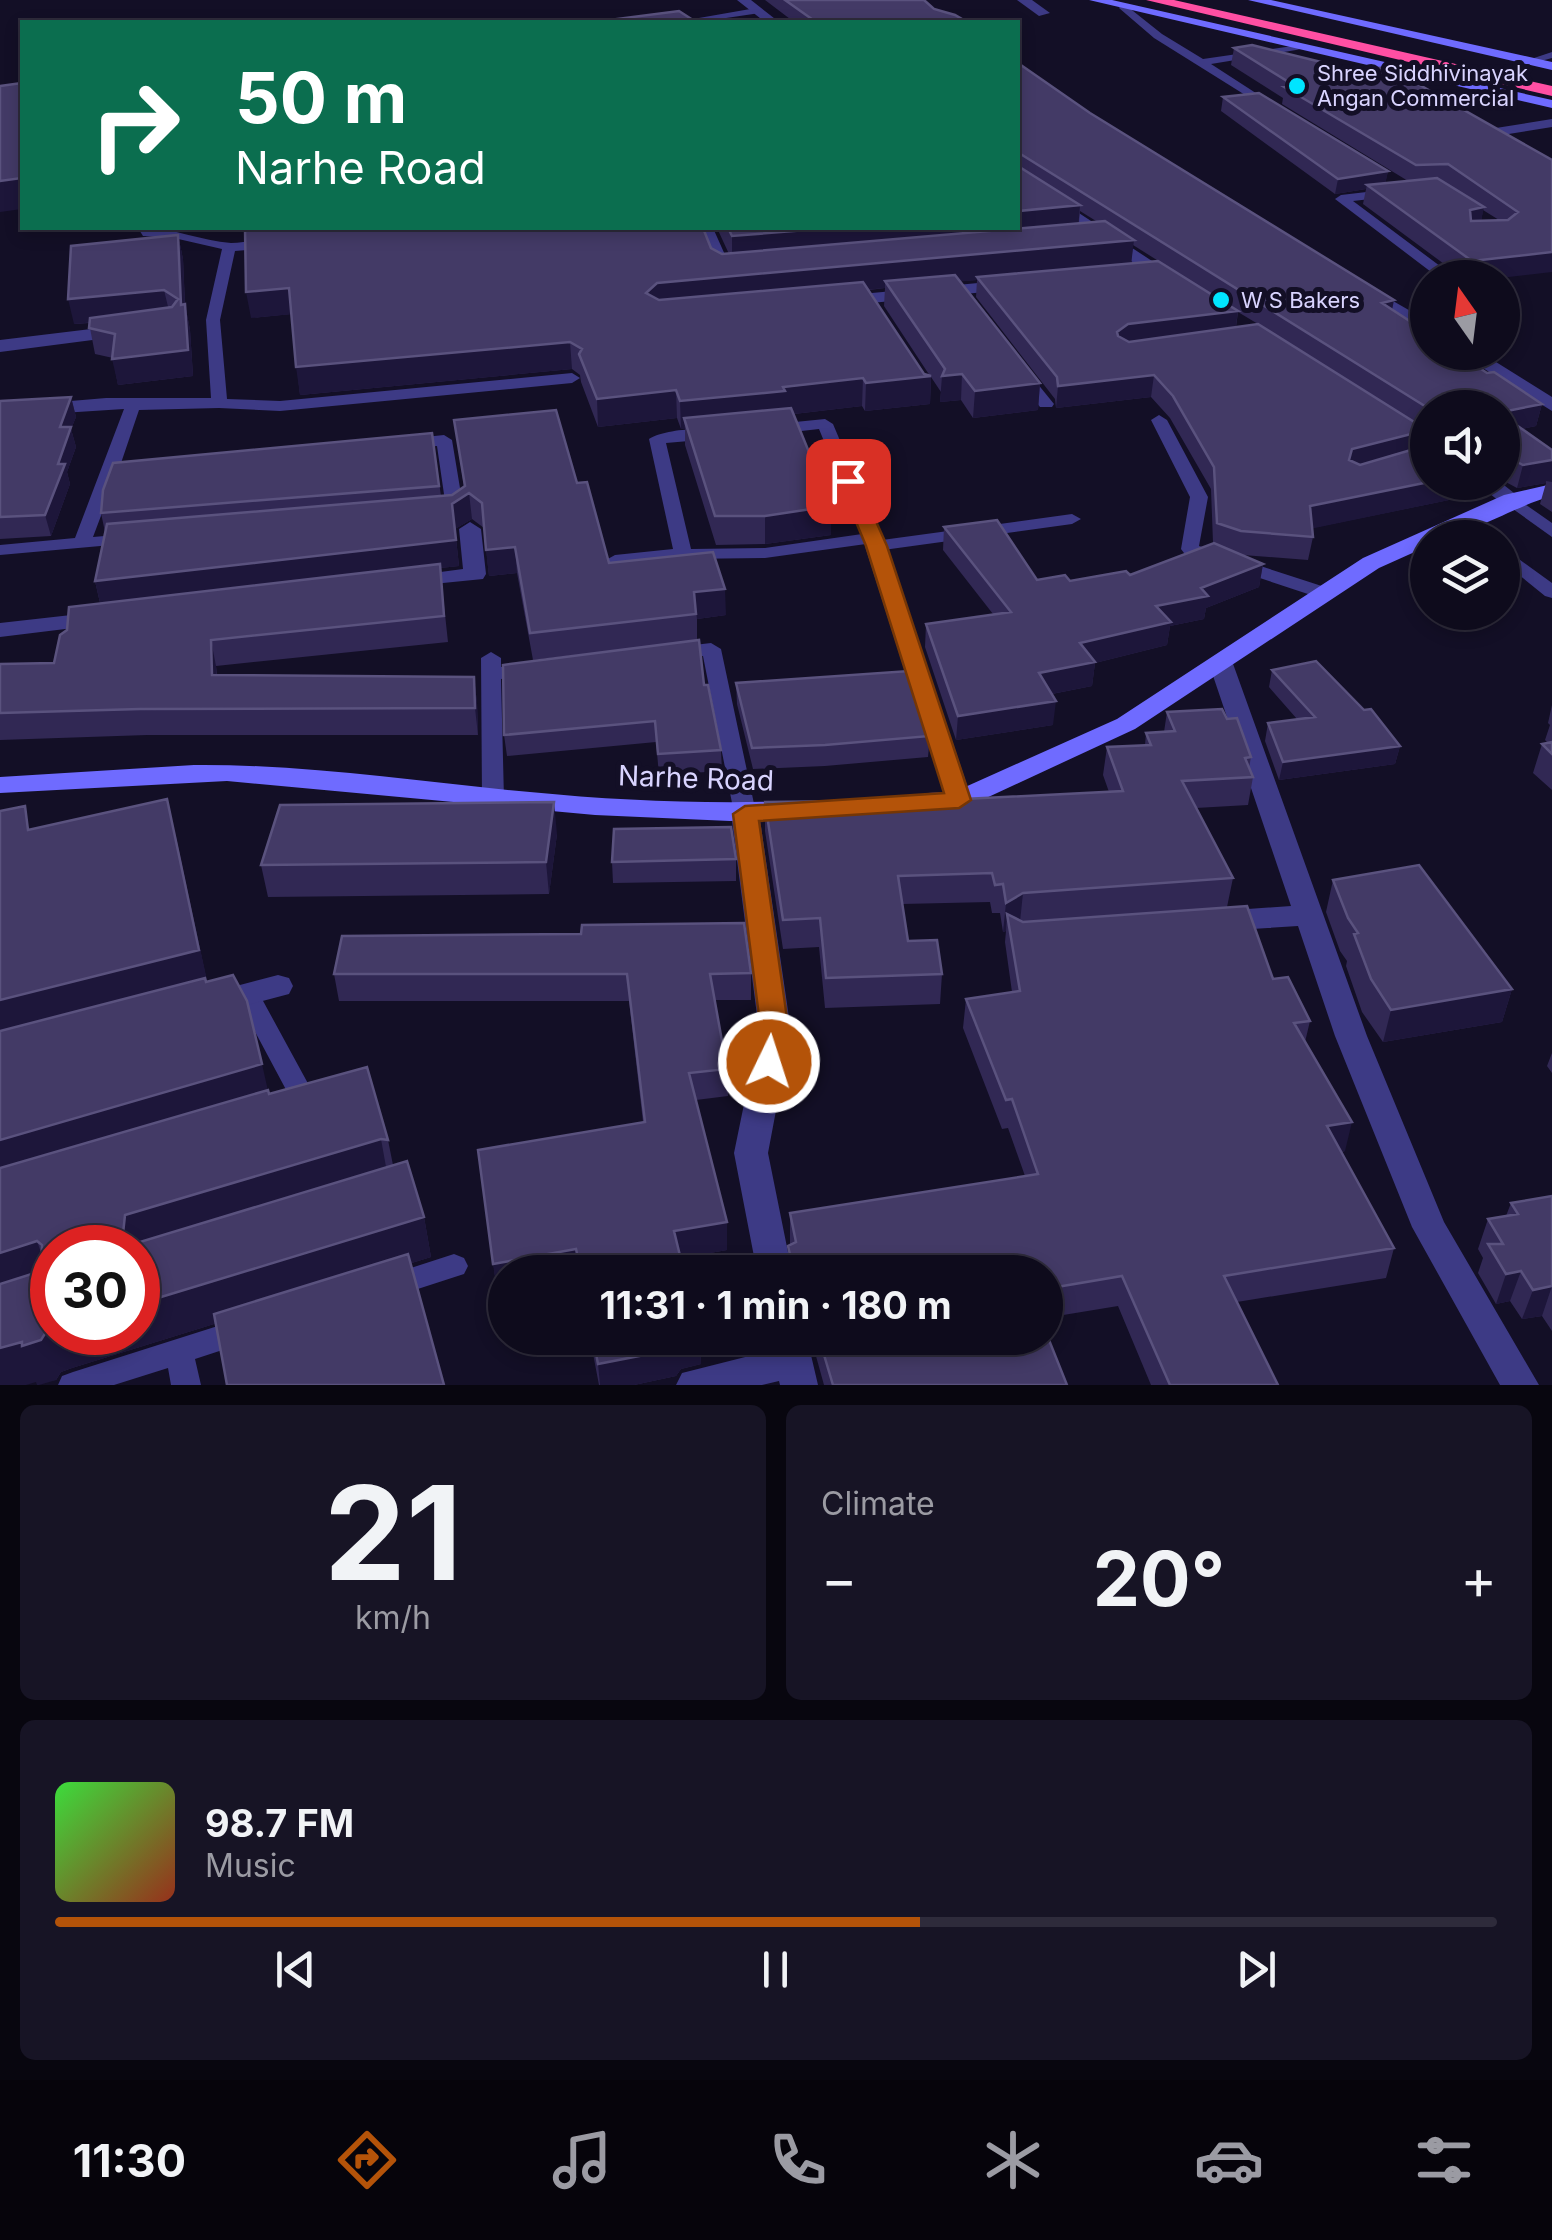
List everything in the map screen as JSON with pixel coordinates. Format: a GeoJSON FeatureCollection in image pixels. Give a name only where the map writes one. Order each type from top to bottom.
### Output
{"type":"FeatureCollection","features":[{"type":"Feature","properties":{"kind":"highway"},"geometry":{"type":"LineString","coordinates":[[1154,0],[1448,67],[1551,100]]}},
{"type":"Feature","properties":{"kind":"highway"},"geometry":{"type":"LineString","coordinates":[[1224,0],[1552,74]]}},
{"type":"Feature","properties":{"kind":"street"},"geometry":{"type":"LineString","coordinates":[[743,0],[770,20]]}},
{"type":"Feature","properties":{"kind":"street"},"geometry":{"type":"LineString","coordinates":[[1024,0],[1044,13]]}},
{"type":"Feature","properties":{"kind":"street"},"geometry":{"type":"LineString","coordinates":[[1096,0],[1551,100]]}},
{"type":"Feature","properties":{"kind":"street"},"geometry":{"type":"LineString","coordinates":[[1254,0],[1552,66]]}},
{"type":"Feature","properties":{"kind":"street"},"geometry":{"type":"LineString","coordinates":[[1020,181],[1192,294]]}},
{"type":"Feature","properties":{"kind":"street"},"geometry":{"type":"LineString","coordinates":[[1020,196],[1039,194]]}},
{"type":"Feature","properties":{"kind":"street"},"geometry":{"type":"LineString","coordinates":[[706,230],[724,272],[743,270]]}},
{"type":"Feature","properties":{"kind":"street"},"geometry":{"type":"LineString","coordinates":[[1068,240],[1106,237]]}},
{"type":"Feature","properties":{"kind":"street"},"geometry":{"type":"LineString","coordinates":[[1122,275],[1159,272]]}},
{"type":"Feature","properties":{"kind":"street"},"geometry":{"type":"LineString","coordinates":[[1346,279],[1410,318]]}},
{"type":"Feature","properties":{"kind":"street"},"geometry":{"type":"LineString","coordinates":[[811,304],[1031,284]]}},
{"type":"Feature","properties":{"kind":"street"},"geometry":{"type":"LineString","coordinates":[[0,346],[151,328]]}},
{"type":"Feature","properties":{"kind":"street"},"geometry":{"type":"LineString","coordinates":[[1495,370],[1552,405]]}},
{"type":"Feature","properties":{"kind":"street"},"geometry":{"type":"LineString","coordinates":[[1520,498],[1552,490]]}},
{"type":"Feature","properties":{"kind":"street"},"geometry":{"type":"LineString","coordinates":[[1486,520],[1512,500]]}},
{"type":"Feature","properties":{"kind":"street"},"geometry":{"type":"LineString","coordinates":[[396,584],[475,574],[470,530]]}},
{"type":"Feature","properties":{"kind":"street"},"geometry":{"type":"LineString","coordinates":[[874,542],[959,800]]}},
{"type":"Feature","properties":{"kind":"street"},"geometry":{"type":"LineString","coordinates":[[900,804],[959,800],[1126,724],[1371,563],[1410,550]]}},
{"type":"Feature","properties":{"kind":"street"},"geometry":{"type":"LineString","coordinates":[[0,630],[120,616]]}},
{"type":"Feature","properties":{"kind":"street"},"geometry":{"type":"LineString","coordinates":[[58,655],[60,623]]}},
{"type":"Feature","properties":{"kind":"street"},"geometry":{"type":"LineString","coordinates":[[1220,660],[1351,1036],[1429,1227],[1520,1385]]}},
{"type":"Feature","properties":{"kind":"street","name":"Narhe Road"},"geometry":{"type":"LineString","coordinates":[[0,785],[257,774],[493,800],[745,814],[823,808]]}},
{"type":"Feature","properties":{"kind":"street"},"geometry":{"type":"LineString","coordinates":[[745,814],[775,1032],[751,1153],[772,1255]]}},
{"type":"Feature","properties":{"kind":"street"},"geometry":{"type":"LineString","coordinates":[[1193,923],[1309,914]]}},
{"type":"Feature","properties":{"kind":"street"},"geometry":{"type":"LineString","coordinates":[[190,1009],[278,986]]}},
{"type":"Feature","properties":{"kind":"street"},"geometry":{"type":"LineString","coordinates":[[695,1385],[794,1361]]}},
{"type":"Feature","properties":{"kind":"lane"},"geometry":{"type":"LineString","coordinates":[[1123,6],[1199,62],[1280,112]]}},
{"type":"Feature","properties":{"kind":"lane"},"geometry":{"type":"LineString","coordinates":[[710,20],[756,11]]}},
{"type":"Feature","properties":{"kind":"lane"},"geometry":{"type":"LineString","coordinates":[[1199,62],[1296,47]]}},
{"type":"Feature","properties":{"kind":"lane"},"geometry":{"type":"LineString","coordinates":[[1530,61],[1552,55]]}},
{"type":"Feature","properties":{"kind":"lane"},"geometry":{"type":"LineString","coordinates":[[1355,58],[1407,88]]}},
{"type":"Feature","properties":{"kind":"lane"},"geometry":{"type":"LineString","coordinates":[[1458,119],[1476,129],[1496,132],[1552,123]]}},
{"type":"Feature","properties":{"kind":"lane"},"geometry":{"type":"LineString","coordinates":[[1393,181],[1409,191],[1341,199],[1425,260]]}},
{"type":"Feature","properties":{"kind":"lane"},"geometry":{"type":"LineString","coordinates":[[146,230],[229,248],[286,242]]}},
{"type":"Feature","properties":{"kind":"lane"},"geometry":{"type":"LineString","coordinates":[[219,404],[213,320],[229,248]]}},
{"type":"Feature","properties":{"kind":"lane"},"geometry":{"type":"LineString","coordinates":[[958,290],[974,311]]}},
{"type":"Feature","properties":{"kind":"lane"},"geometry":{"type":"LineString","coordinates":[[868,298],[882,320]]}},
{"type":"Feature","properties":{"kind":"lane"},"geometry":{"type":"LineString","coordinates":[[1010,358],[1046,404]]}},
{"type":"Feature","properties":{"kind":"lane"},"geometry":{"type":"LineString","coordinates":[[0,412],[133,405],[280,406],[572,378]]}},
{"type":"Feature","properties":{"kind":"lane"},"geometry":{"type":"LineString","coordinates":[[82,543],[133,405]]}},
{"type":"Feature","properties":{"kind":"lane"},"geometry":{"type":"LineString","coordinates":[[1159,420],[1200,497],[1190,549],[1324,593]]}},
{"type":"Feature","properties":{"kind":"lane"},"geometry":{"type":"LineString","coordinates":[[683,554],[656,439],[825,424],[874,542]]}},
{"type":"Feature","properties":{"kind":"lane"},"geometry":{"type":"LineString","coordinates":[[385,446],[444,440],[455,512],[436,514]]}},
{"type":"Feature","properties":{"kind":"lane"},"geometry":{"type":"LineString","coordinates":[[109,472],[148,468]]}},
{"type":"Feature","properties":{"kind":"lane"},"geometry":{"type":"LineString","coordinates":[[1512,500],[1552,532]]}},
{"type":"Feature","properties":{"kind":"lane"},"geometry":{"type":"LineString","coordinates":[[614,560],[766,553],[1072,519]]}},
{"type":"Feature","properties":{"kind":"lane"},"geometry":{"type":"LineString","coordinates":[[0,550],[141,538]]}},
{"type":"Feature","properties":{"kind":"lane"},"geometry":{"type":"LineString","coordinates":[[1520,566],[1552,592]]}},
{"type":"Feature","properties":{"kind":"lane"},"geometry":{"type":"LineString","coordinates":[[656,655],[711,649],[745,814]]}},
{"type":"Feature","properties":{"kind":"lane"},"geometry":{"type":"LineString","coordinates":[[493,800],[491,666],[546,668]]}},
{"type":"Feature","properties":{"kind":"lane"},"geometry":{"type":"LineString","coordinates":[[247,994],[310,1106],[274,1117]]}},
{"type":"Feature","properties":{"kind":"lane"},"geometry":{"type":"LineString","coordinates":[[362,1294],[454,1266]]}},
{"type":"Feature","properties":{"kind":"lane"},"geometry":{"type":"LineString","coordinates":[[73,1385],[271,1322]]}},
{"type":"Feature","properties":{"kind":"lane"},"geometry":{"type":"LineString","coordinates":[[179,1351],[186,1385]]}},
{"type":"Feature","properties":{"kind":"building"},"geometry":{"type":"Polygon","coordinates":[[[785,0],[924,0],[934,9],[964,20],[813,20],[785,0]]]}},
{"type":"Feature","properties":{"kind":"building"},"geometry":{"type":"Polygon","coordinates":[[[679,11],[693,20],[609,20],[679,11]]]}},
{"type":"Feature","properties":{"kind":"building"},"geometry":{"type":"Polygon","coordinates":[[[1252,45],[1321,62],[1339,72],[1388,67],[1552,160],[1552,252],[1471,260],[1367,185],[1437,178],[1484,207],[1470,210],[1471,221],[1508,220],[1518,212],[1448,164],[1416,165],[1284,87],[1295,86],[1234,48],[1252,45]]]}},
{"type":"Feature","properties":{"kind":"building"},"geometry":{"type":"Polygon","coordinates":[[[1020,64],[1090,113],[1394,300],[1382,303],[1410,321],[1410,370],[1494,372],[1542,404],[1520,408],[1520,390],[1410,390],[1410,397],[1020,154],[1020,64]]]}},
{"type":"Feature","properties":{"kind":"building"},"geometry":{"type":"Polygon","coordinates":[[[20,83],[20,178],[0,181],[0,86],[20,83]]]}},
{"type":"Feature","properties":{"kind":"building"},"geometry":{"type":"Polygon","coordinates":[[[1259,93],[1388,171],[1338,179],[1223,97],[1259,93]]]}},
{"type":"Feature","properties":{"kind":"building"},"geometry":{"type":"Polygon","coordinates":[[[1020,167],[1080,205],[1020,211],[1020,167]]]}},
{"type":"Feature","properties":{"kind":"building"},"geometry":{"type":"Polygon","coordinates":[[[1105,221],[1134,240],[657,283],[646,293],[659,300],[863,282],[924,374],[931,376],[866,383],[863,378],[783,387],[785,391],[680,401],[676,390],[597,399],[579,354],[582,349],[570,342],[296,367],[289,288],[246,292],[245,230],[704,230],[711,248],[722,254],[1105,221]]]}},
{"type":"Feature","properties":{"kind":"building"},"geometry":{"type":"Polygon","coordinates":[[[729,230],[807,230],[732,236],[729,230]]]}},
{"type":"Feature","properties":{"kind":"building"},"geometry":{"type":"Polygon","coordinates":[[[178,235],[181,305],[185,304],[188,350],[112,359],[115,334],[89,328],[90,318],[172,307],[178,299],[164,290],[68,299],[71,246],[178,235]]]}},
{"type":"Feature","properties":{"kind":"building"},"geometry":{"type":"Polygon","coordinates":[[[1158,261],[1238,311],[1128,324],[1117,332],[1118,336],[1129,342],[1258,324],[1410,419],[1410,434],[1352,449],[1349,460],[1360,465],[1410,450],[1410,486],[1310,506],[1313,537],[1241,531],[1217,523],[1214,467],[1173,396],[1154,375],[1058,386],[1057,377],[977,277],[1158,261]]]}},
{"type":"Feature","properties":{"kind":"building"},"geometry":{"type":"Polygon","coordinates":[[[955,275],[1040,383],[975,391],[962,374],[942,376],[945,369],[885,281],[955,275]]]}},
{"type":"Feature","properties":{"kind":"building"},"geometry":{"type":"Polygon","coordinates":[[[71,397],[60,427],[71,427],[58,464],[65,464],[45,515],[0,517],[0,401],[71,397]]]}},
{"type":"Feature","properties":{"kind":"building"},"geometry":{"type":"Polygon","coordinates":[[[791,408],[831,506],[765,516],[715,516],[684,418],[791,408]]]}},
{"type":"Feature","properties":{"kind":"building"},"geometry":{"type":"Polygon","coordinates":[[[556,410],[577,483],[587,482],[609,563],[713,552],[725,589],[694,592],[696,614],[530,633],[515,547],[486,550],[482,503],[469,493],[452,504],[456,540],[95,581],[107,524],[452,495],[465,486],[454,420],[556,410]]]}},
{"type":"Feature","properties":{"kind":"building"},"geometry":{"type":"Polygon","coordinates":[[[1520,428],[1552,450],[1552,460],[1523,465],[1520,428]]]}},
{"type":"Feature","properties":{"kind":"building"},"geometry":{"type":"Polygon","coordinates":[[[432,433],[439,486],[101,513],[103,490],[113,463],[432,433]]]}},
{"type":"Feature","properties":{"kind":"building"},"geometry":{"type":"Polygon","coordinates":[[[997,520],[1037,580],[1065,575],[1070,581],[1126,571],[1130,575],[1214,543],[1263,564],[1201,588],[1208,596],[1156,606],[1171,622],[1080,643],[1095,662],[1039,673],[1056,701],[958,716],[926,624],[1011,612],[944,527],[997,520]]]}},
{"type":"Feature","properties":{"kind":"building"},"geometry":{"type":"Polygon","coordinates":[[[440,564],[444,616],[211,640],[212,675],[474,677],[475,708],[0,713],[0,664],[54,663],[60,635],[67,630],[69,607],[440,564]]]}},
{"type":"Feature","properties":{"kind":"building"},"geometry":{"type":"Polygon","coordinates":[[[699,640],[704,685],[708,685],[721,750],[658,754],[655,721],[504,735],[503,665],[699,640]]]}},
{"type":"Feature","properties":{"kind":"building"},"geometry":{"type":"Polygon","coordinates":[[[1316,661],[1364,710],[1371,709],[1400,746],[1283,762],[1268,723],[1315,717],[1272,670],[1316,661]]]}},
{"type":"Feature","properties":{"kind":"building"},"geometry":{"type":"Polygon","coordinates":[[[909,671],[930,736],[752,748],[736,683],[909,671]]]}},
{"type":"Feature","properties":{"kind":"building"},"geometry":{"type":"Polygon","coordinates":[[[1222,709],[1227,719],[1237,718],[1251,757],[1245,758],[1253,777],[1182,781],[1233,878],[1023,893],[1006,903],[1003,884],[995,885],[992,873],[898,876],[908,941],[937,940],[942,974],[826,978],[820,918],[783,920],[765,802],[944,800],[1123,791],[1107,747],[1151,745],[1146,733],[1175,731],[1167,712],[1222,709]]]}},
{"type":"Feature","properties":{"kind":"building"},"geometry":{"type":"Polygon","coordinates":[[[167,799],[199,950],[0,1000],[0,811],[25,806],[28,830],[167,799]]]}},
{"type":"Feature","properties":{"kind":"building"},"geometry":{"type":"Polygon","coordinates":[[[554,802],[546,862],[261,865],[280,805],[554,802]]]}},
{"type":"Feature","properties":{"kind":"building"},"geometry":{"type":"Polygon","coordinates":[[[731,827],[736,859],[612,862],[614,829],[731,827]]]}},
{"type":"Feature","properties":{"kind":"building"},"geometry":{"type":"Polygon","coordinates":[[[1419,865],[1512,989],[1391,1010],[1371,979],[1354,934],[1358,933],[1333,880],[1419,865]]]}},
{"type":"Feature","properties":{"kind":"building"},"geometry":{"type":"Polygon","coordinates":[[[1247,906],[1273,979],[1288,977],[1310,1021],[1294,1023],[1352,1122],[1327,1126],[1394,1248],[1224,1276],[1278,1385],[1170,1385],[1122,1276],[1063,1286],[1063,1255],[790,1255],[788,1246],[796,1242],[790,1213],[1038,1174],[1012,1099],[1006,1100],[966,999],[1020,991],[1007,914],[1023,922],[1247,906]]]}},
{"type":"Feature","properties":{"kind":"building"},"geometry":{"type":"Polygon","coordinates":[[[744,923],[751,973],[710,974],[727,1069],[689,1073],[727,1222],[674,1231],[680,1255],[577,1255],[576,1249],[543,1255],[492,1255],[478,1150],[645,1122],[627,974],[334,974],[342,936],[581,934],[582,925],[744,923]]]}},
{"type":"Feature","properties":{"kind":"building"},"geometry":{"type":"Polygon","coordinates":[[[233,975],[247,1001],[262,1064],[0,1140],[0,1031],[205,978],[206,982],[233,975]]]}},
{"type":"Feature","properties":{"kind":"building"},"geometry":{"type":"Polygon","coordinates":[[[367,1067],[388,1140],[125,1215],[124,1225],[30,1225],[30,1243],[0,1253],[0,1168],[268,1090],[269,1094],[367,1067]]]}},
{"type":"Feature","properties":{"kind":"building"},"geometry":{"type":"Polygon","coordinates":[[[407,1161],[424,1217],[160,1297],[160,1236],[407,1161]]]}},
{"type":"Feature","properties":{"kind":"building"},"geometry":{"type":"Polygon","coordinates":[[[1552,1196],[1552,1286],[1533,1290],[1521,1271],[1506,1274],[1488,1244],[1503,1244],[1488,1219],[1518,1214],[1511,1203],[1552,1196]]]}},
{"type":"Feature","properties":{"kind":"building"},"geometry":{"type":"Polygon","coordinates":[[[408,1254],[444,1385],[227,1385],[214,1314],[408,1254]]]}},
{"type":"Feature","properties":{"kind":"building"},"geometry":{"type":"Polygon","coordinates":[[[30,1274],[30,1343],[0,1348],[0,1284],[30,1274]]]}},
{"type":"Feature","properties":{"kind":"building"},"geometry":{"type":"Polygon","coordinates":[[[596,1355],[644,1355],[598,1364],[596,1355]]]}},
{"type":"Feature","properties":{"kind":"building"},"geometry":{"type":"Polygon","coordinates":[[[824,1355],[1055,1355],[1067,1385],[833,1385],[824,1355]]]}},
{"type":"Feature","properties":{"kind":"place","name":"Shree Siddhivinayak Angan Commercial"},"geometry":{"type":"Point","coordinates":[1297,86]}},
{"type":"Feature","properties":{"kind":"place","name":"W S Bakers"},"geometry":{"type":"Point","coordinates":[1221,300]}},
{"type":"Feature","properties":{"kind":"route"},"geometry":{"type":"LineString","coordinates":[[769,1062],[775,1032],[745,814],[959,800],[876,546],[848,481]]}}]}
